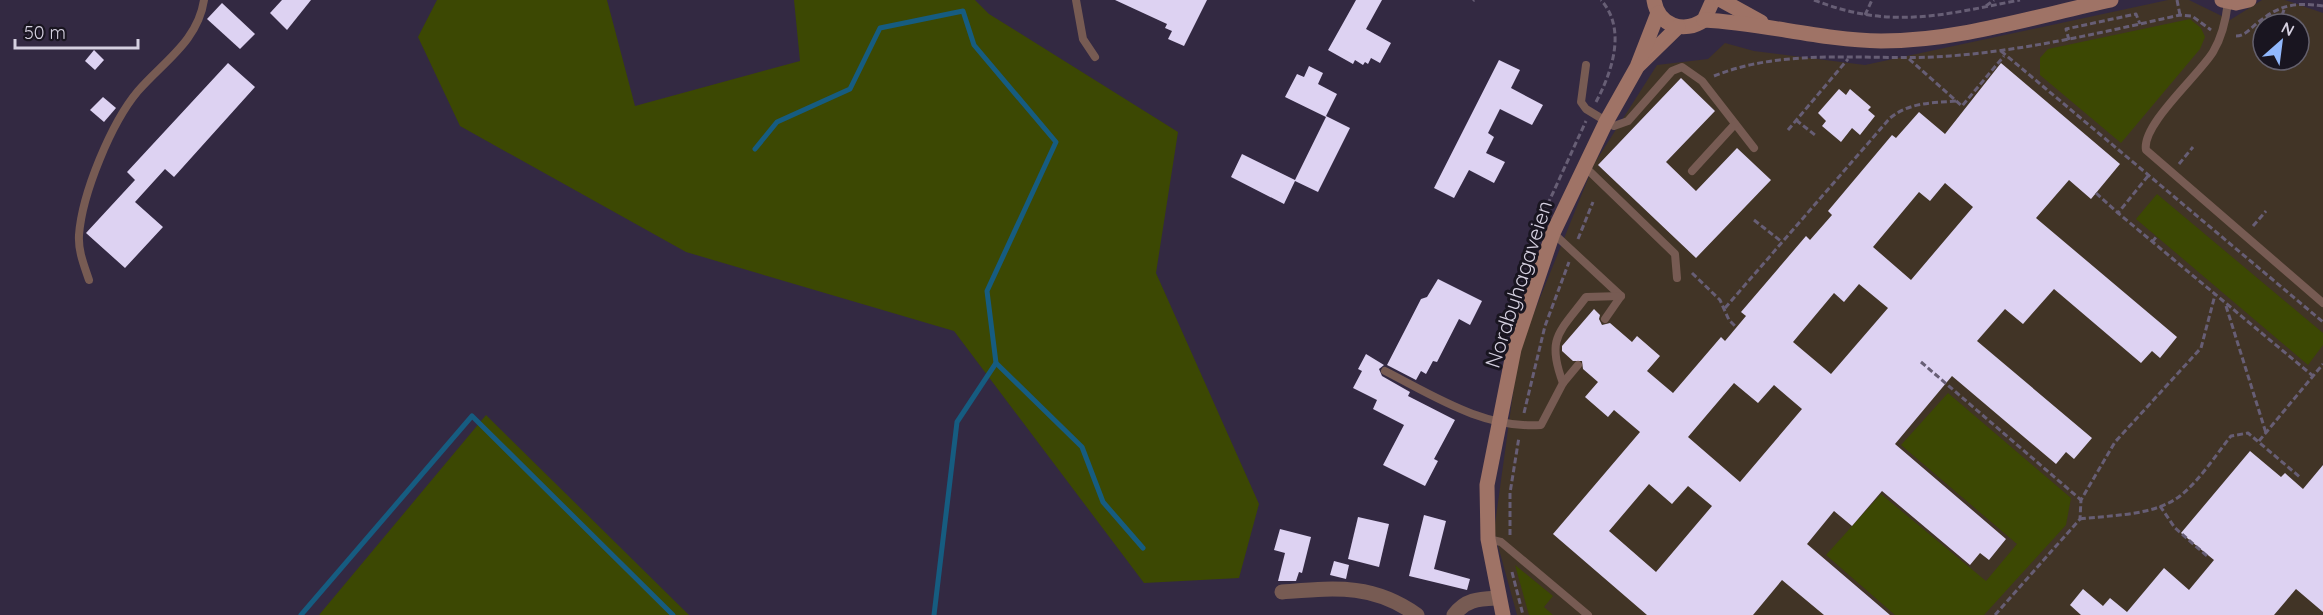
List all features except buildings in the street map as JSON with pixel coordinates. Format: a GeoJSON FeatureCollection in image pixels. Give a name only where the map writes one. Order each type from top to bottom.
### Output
{"type":"FeatureCollection","features":[{"type":"Feature","properties":{"kind":"street"},"geometry":{"type":"LineString","coordinates":[[1704,20],[1713,0]]}},
{"type":"Feature","properties":{"kind":"street"},"geometry":{"type":"LineString","coordinates":[[1721,0],[1766,25]]}},
{"type":"Feature","properties":{"kind":"street"},"geometry":{"type":"LineString","coordinates":[[1656,6],[1666,22],[1678,27],[1692,27],[1704,20],[1766,25],[1832,38],[1896,40],[1959,33],[2111,0]]}},
{"type":"Feature","properties":{"kind":"street"},"geometry":{"type":"LineString","coordinates":[[2225,1],[2249,0]]}},
{"type":"Feature","properties":{"kind":"street","name":"Nordbyhagaveien"},"geometry":{"type":"LineString","coordinates":[[1503,615],[1488,539],[1487,485],[1514,349],[1553,233],[1606,122],[1637,67],[1656,6]]}},
{"type":"Feature","properties":{"kind":"street","name":"Nordbyhagaveien"},"geometry":{"type":"LineString","coordinates":[[1637,67],[1678,27]]}},
{"type":"Feature","properties":{"kind":"street"},"geometry":{"type":"LineString","coordinates":[[1282,592],[1325,588],[1369,591],[1396,600],[1417,615]]}},
{"type":"Feature","properties":{"kind":"street"},"geometry":{"type":"LineString","coordinates":[[1454,615],[1462,604],[1479,599],[1498,598]]}},
{"type":"Feature","properties":{"kind":"lane"},"geometry":{"type":"LineString","coordinates":[[89,280],[80,252],[79,234],[100,158],[115,125],[137,92],[190,37],[202,12],[204,0]]}},
{"type":"Feature","properties":{"kind":"lane"},"geometry":{"type":"LineString","coordinates":[[1076,0],[1083,39],[1095,57]]}},
{"type":"Feature","properties":{"kind":"lane"},"geometry":{"type":"LineString","coordinates":[[2225,1],[2222,33],[2213,52],[2148,133],[2146,150],[2323,303]]}},
{"type":"Feature","properties":{"kind":"lane"},"geometry":{"type":"LineString","coordinates":[[1586,65],[1581,97],[1583,105],[1614,126],[1628,121],[1672,70],[1682,67],[1702,81],[1754,148]]}},
{"type":"Feature","properties":{"kind":"lane"},"geometry":{"type":"LineString","coordinates":[[1692,171],[1735,124]]}},
{"type":"Feature","properties":{"kind":"lane"},"geometry":{"type":"LineString","coordinates":[[1584,166],[1675,254],[1677,278]]}},
{"type":"Feature","properties":{"kind":"lane"},"geometry":{"type":"LineString","coordinates":[[1553,233],[1621,296]]}},
{"type":"Feature","properties":{"kind":"lane"},"geometry":{"type":"LineString","coordinates":[[1605,319],[1621,296]]}},
{"type":"Feature","properties":{"kind":"lane"},"geometry":{"type":"LineString","coordinates":[[1563,383],[1554,358],[1556,338],[1586,297],[1621,296]]}},
{"type":"Feature","properties":{"kind":"lane"},"geometry":{"type":"LineString","coordinates":[[1385,371],[1437,398],[1499,423],[1521,427],[1541,425],[1563,383],[1578,366]]}},
{"type":"Feature","properties":{"kind":"lane"},"geometry":{"type":"LineString","coordinates":[[1488,539],[1501,542],[1588,615]]}},
{"type":"Feature","properties":{"kind":"path"},"geometry":{"type":"LineString","coordinates":[[1537,232],[1543,211],[1604,87],[1614,59],[1614,25],[1601,0]]}},
{"type":"Feature","properties":{"kind":"path"},"geometry":{"type":"LineString","coordinates":[[1814,0],[1864,15],[1908,19],[2019,0]]}},
{"type":"Feature","properties":{"kind":"path"},"geometry":{"type":"LineString","coordinates":[[1864,15],[1872,0]]}},
{"type":"Feature","properties":{"kind":"path"},"geometry":{"type":"LineString","coordinates":[[1984,7],[1994,0]]}},
{"type":"Feature","properties":{"kind":"path"},"geometry":{"type":"LineString","coordinates":[[2177,0],[2180,15]]}},
{"type":"Feature","properties":{"kind":"path"},"geometry":{"type":"LineString","coordinates":[[2236,36],[2243,35],[2263,18],[2295,1],[2323,6]]}},
{"type":"Feature","properties":{"kind":"path"},"geometry":{"type":"LineString","coordinates":[[2283,12],[2284,7]]}},
{"type":"Feature","properties":{"kind":"path"},"geometry":{"type":"LineString","coordinates":[[2068,40],[2066,29],[2136,14],[2140,24]]}},
{"type":"Feature","properties":{"kind":"path"},"geometry":{"type":"LineString","coordinates":[[2001,51],[2004,56],[2323,322]]}},
{"type":"Feature","properties":{"kind":"path"},"geometry":{"type":"LineString","coordinates":[[1908,58],[1962,106],[2004,56]]}},
{"type":"Feature","properties":{"kind":"path"},"geometry":{"type":"LineString","coordinates":[[1788,130],[1848,59]]}},
{"type":"Feature","properties":{"kind":"path"},"geometry":{"type":"LineString","coordinates":[[1725,308],[1890,118],[1905,107],[1916,104],[1957,101]]}},
{"type":"Feature","properties":{"kind":"path"},"geometry":{"type":"LineString","coordinates":[[1796,120],[1815,135]]}},
{"type":"Feature","properties":{"kind":"path"},"geometry":{"type":"LineString","coordinates":[[2118,213],[2148,176]]}},
{"type":"Feature","properties":{"kind":"path"},"geometry":{"type":"LineString","coordinates":[[2096,193],[2214,295],[2313,376]]}},
{"type":"Feature","properties":{"kind":"path"},"geometry":{"type":"LineString","coordinates":[[1754,220],[1782,242]]}},
{"type":"Feature","properties":{"kind":"path"},"geometry":{"type":"LineString","coordinates":[[2152,242],[2157,236]]}},
{"type":"Feature","properties":{"kind":"path"},"geometry":{"type":"LineString","coordinates":[[1692,273],[1725,308],[1729,320],[1735,326]]}},
{"type":"Feature","properties":{"kind":"path"},"geometry":{"type":"LineString","coordinates":[[1995,615],[2080,519],[2081,500],[2115,442],[2201,348],[2214,295]]}},
{"type":"Feature","properties":{"kind":"path"},"geometry":{"type":"LineString","coordinates":[[2226,304],[2266,433]]}},
{"type":"Feature","properties":{"kind":"path"},"geometry":{"type":"LineString","coordinates":[[2283,351],[2287,347]]}},
{"type":"Feature","properties":{"kind":"path"},"geometry":{"type":"LineString","coordinates":[[1921,362],[2081,500]]}},
{"type":"Feature","properties":{"kind":"path"},"geometry":{"type":"LineString","coordinates":[[2259,441],[2323,364]]}},
{"type":"Feature","properties":{"kind":"path"},"geometry":{"type":"LineString","coordinates":[[2080,519],[2160,506],[2179,496],[2231,436],[2248,433],[2301,478]]}},
{"type":"Feature","properties":{"kind":"path"},"geometry":{"type":"LineString","coordinates":[[2160,506],[2175,528],[2207,556]]}},
{"type":"Feature","properties":{"kind":"shaded area"},"geometry":{"type":"Polygon","coordinates":[[[2168,0],[2189,0],[2230,20],[2262,0],[2285,0],[2323,13],[2323,615],[1517,615],[1494,531],[1519,350],[1594,164],[1657,65],[1708,59],[1725,43],[1754,51],[1865,65],[2168,0]]]}},
{"type":"Feature","properties":{"kind":"green space"},"geometry":{"type":"Polygon","coordinates":[[[437,0],[607,0],[635,106],[800,61],[794,0],[975,0],[989,14],[1178,132],[1156,273],[1259,504],[1239,578],[1144,583],[954,331],[686,252],[460,126],[418,37],[437,0]]]}},
{"type":"Feature","properties":{"kind":"green space"},"geometry":{"type":"Polygon","coordinates":[[[2190,19],[2201,28],[2205,37],[2200,49],[2121,143],[2040,75],[2040,58],[2048,49],[2190,19]]]}},
{"type":"Feature","properties":{"kind":"green space"},"geometry":{"type":"Polygon","coordinates":[[[2157,194],[2323,333],[2323,345],[2308,365],[2136,219],[2157,194]]]}},
{"type":"Feature","properties":{"kind":"green space"},"geometry":{"type":"Polygon","coordinates":[[[1948,393],[2071,498],[2066,525],[1984,615],[1895,615],[1826,555],[1881,494],[1986,581],[2017,544],[1901,445],[1948,393]]]}},
{"type":"Feature","properties":{"kind":"green space"},"geometry":{"type":"Polygon","coordinates":[[[486,415],[689,615],[319,615],[486,415]]]}},
{"type":"Feature","properties":{"kind":"green space"},"geometry":{"type":"Polygon","coordinates":[[[1515,565],[1553,596],[1544,607],[1553,615],[1529,615],[1515,565]]]}},
{"type":"Feature","properties":{"kind":"waterway"},"geometry":{"type":"LineString","coordinates":[[755,149],[777,122],[850,89],[880,28],[963,11],[974,45],[1056,142],[987,291],[996,363],[957,422],[934,615]]}},
{"type":"Feature","properties":{"kind":"waterway"},"geometry":{"type":"LineString","coordinates":[[996,363],[1082,447],[1103,502],[1143,548]]}},
{"type":"Feature","properties":{"kind":"waterway"},"geometry":{"type":"LineString","coordinates":[[301,615],[472,416],[673,615]]}}]}
